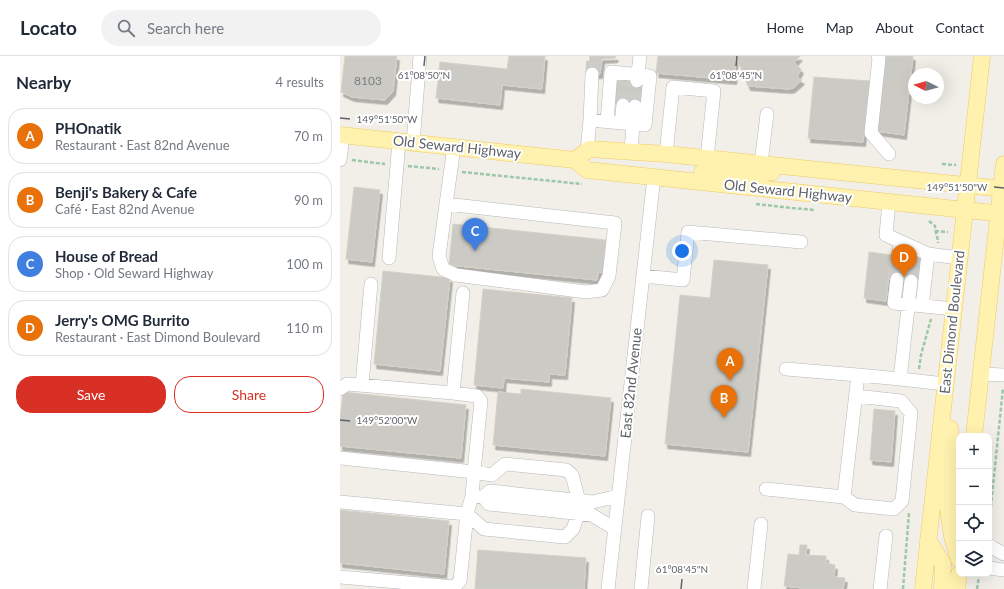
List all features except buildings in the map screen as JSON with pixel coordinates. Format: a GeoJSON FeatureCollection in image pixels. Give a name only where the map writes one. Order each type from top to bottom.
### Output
{"type":"FeatureCollection","features":[{"type":"Feature","properties":{"kind":"main road","name":"East Dimond Boulevard"},"geometry":{"type":"LineString","coordinates":[[923,589],[982,56]]}},
{"type":"Feature","properties":{"kind":"main road","name":"Old Seward Highway"},"geometry":{"type":"LineString","coordinates":[[341,135],[454,147],[581,156],[589,149],[666,154],[1003,189]]}},
{"type":"Feature","properties":{"kind":"main road","name":"Old Seward Highway"},"geometry":{"type":"LineString","coordinates":[[581,156],[586,170],[1002,214]]}},
{"type":"Feature","properties":{"kind":"main road"},"geometry":{"type":"LineString","coordinates":[[974,433],[1002,214],[1004,164]]}},
{"type":"Feature","properties":{"kind":"main road"},"geometry":{"type":"LineString","coordinates":[[654,177],[676,169],[718,173],[754,174],[808,169]]}},
{"type":"Feature","properties":{"kind":"main road"},"geometry":{"type":"LineString","coordinates":[[948,365],[950,419],[948,506],[952,536],[956,550]]}},
{"type":"Feature","properties":{"kind":"main road"},"geometry":{"type":"LineString","coordinates":[[928,540],[943,564],[942,589]]}},
{"type":"Feature","properties":{"kind":"main road"},"geometry":{"type":"LineString","coordinates":[[957,589],[959,577]]}},
{"type":"Feature","properties":{"kind":"street"},"geometry":{"type":"LineString","coordinates":[[389,258],[397,165],[406,142],[420,56]]}},
{"type":"Feature","properties":{"kind":"street"},"geometry":{"type":"LineString","coordinates":[[631,78],[640,56]]}},
{"type":"Feature","properties":{"kind":"street"},"geometry":{"type":"LineString","coordinates":[[878,56],[871,133],[889,154]]}},
{"type":"Feature","properties":{"kind":"street"},"geometry":{"type":"LineString","coordinates":[[590,120],[644,125],[650,76],[631,78],[611,72],[607,121]]}},
{"type":"Feature","properties":{"kind":"street"},"geometry":{"type":"LineString","coordinates":[[581,156],[590,120],[592,74]]}},
{"type":"Feature","properties":{"kind":"street"},"geometry":{"type":"LineString","coordinates":[[666,154],[673,87],[714,91],[706,158]]}},
{"type":"Feature","properties":{"kind":"street"},"geometry":{"type":"LineString","coordinates":[[629,106],[627,123],[631,152]]}},
{"type":"Feature","properties":{"kind":"street"},"geometry":{"type":"LineString","coordinates":[[760,164],[767,114]]}},
{"type":"Feature","properties":{"kind":"street"},"geometry":{"type":"LineString","coordinates":[[340,160],[341,135]]}},
{"type":"Feature","properties":{"kind":"street"},"geometry":{"type":"LineString","coordinates":[[446,204],[615,224],[609,276],[602,290],[586,292],[456,275],[443,269],[439,256],[446,204],[454,147]]}},
{"type":"Feature","properties":{"kind":"street","name":"East 82nd Avenue"},"geometry":{"type":"LineString","coordinates":[[608,589],[654,177]]}},
{"type":"Feature","properties":{"kind":"street"},"geometry":{"type":"LineString","coordinates":[[889,202],[886,235],[900,242],[913,253],[959,258]]}},
{"type":"Feature","properties":{"kind":"street"},"geometry":{"type":"LineString","coordinates":[[643,276],[683,280],[688,232],[802,242]]}},
{"type":"Feature","properties":{"kind":"street"},"geometry":{"type":"LineString","coordinates":[[899,256],[900,242]]}},
{"type":"Feature","properties":{"kind":"street"},"geometry":{"type":"LineString","coordinates":[[922,306],[928,254]]}},
{"type":"Feature","properties":{"kind":"street"},"geometry":{"type":"LineString","coordinates":[[897,279],[894,303],[954,309]]}},
{"type":"Feature","properties":{"kind":"street"},"geometry":{"type":"LineString","coordinates":[[900,379],[911,281]]}},
{"type":"Feature","properties":{"kind":"street"},"geometry":{"type":"LineString","coordinates":[[362,385],[372,284]]}},
{"type":"Feature","properties":{"kind":"street"},"geometry":{"type":"LineString","coordinates":[[453,393],[463,293]]}},
{"type":"Feature","properties":{"kind":"street"},"geometry":{"type":"LineString","coordinates":[[786,369],[945,384]]}},
{"type":"Feature","properties":{"kind":"street"},"geometry":{"type":"LineString","coordinates":[[981,374],[1004,376]]}},
{"type":"Feature","properties":{"kind":"street"},"geometry":{"type":"LineString","coordinates":[[844,497],[858,375]]}},
{"type":"Feature","properties":{"kind":"street"},"geometry":{"type":"LineString","coordinates":[[340,389],[347,384],[362,385],[477,396],[481,401],[474,472],[477,496],[467,514],[460,581],[454,587],[340,577]]}},
{"type":"Feature","properties":{"kind":"street"},"geometry":{"type":"LineString","coordinates":[[766,489],[844,497],[855,505],[894,508],[902,501],[911,413],[902,401],[856,396]]}},
{"type":"Feature","properties":{"kind":"street"},"geometry":{"type":"LineString","coordinates":[[340,458],[492,475],[505,464],[566,470],[572,475],[578,507],[573,530],[565,537],[484,529],[467,514],[340,502]]}},
{"type":"Feature","properties":{"kind":"street"},"geometry":{"type":"LineString","coordinates":[[477,496],[489,504],[578,507],[618,496]]}},
{"type":"Feature","properties":{"kind":"street"},"geometry":{"type":"LineString","coordinates":[[578,507],[615,529]]}},
{"type":"Feature","properties":{"kind":"street"},"geometry":{"type":"LineString","coordinates":[[641,589],[648,516]]}},
{"type":"Feature","properties":{"kind":"street"},"geometry":{"type":"LineString","coordinates":[[754,589],[761,524]]}},
{"type":"Feature","properties":{"kind":"street"},"geometry":{"type":"LineString","coordinates":[[880,589],[886,536]]}},
{"type":"Feature","properties":{"kind":"street"},"geometry":{"type":"LineString","coordinates":[[992,547],[1004,554]]}},
{"type":"Feature","properties":{"kind":"street"},"geometry":{"type":"LineString","coordinates":[[992,568],[1004,570]]}},
{"type":"Feature","properties":{"kind":"path"},"geometry":{"type":"LineString","coordinates":[[991,505],[1004,386]]}},
{"type":"Feature","properties":{"kind":"path"},"geometry":{"type":"LineString","coordinates":[[903,589],[909,512]]}},
{"type":"Feature","properties":{"kind":"path"},"geometry":{"type":"LineString","coordinates":[[976,589],[979,577]]}},
{"type":"Feature","properties":{"kind":"tunnel"},"geometry":{"type":"LineString","coordinates":[[592,74],[593,56]]}},
{"type":"Feature","properties":{"kind":"tunnel"},"geometry":{"type":"LineString","coordinates":[[623,105],[625,80]]}},
{"type":"Feature","properties":{"kind":"tunnel"},"geometry":{"type":"LineString","coordinates":[[635,106],[637,81]]}},
{"type":"Feature","properties":{"kind":"tunnel"},"geometry":{"type":"LineString","coordinates":[[897,279],[899,256]]}},
{"type":"Feature","properties":{"kind":"tunnel"},"geometry":{"type":"LineString","coordinates":[[911,281],[913,258]]}},
{"type":"Feature","properties":{"kind":"place","name":"House of Bread"},"geometry":{"type":"Point","coordinates":[475,251]}},
{"type":"Feature","properties":{"kind":"place","name":"Jerry's OMG Burrito"},"geometry":{"type":"Point","coordinates":[904,277]}},
{"type":"Feature","properties":{"kind":"place","name":"PHOnatik"},"geometry":{"type":"Point","coordinates":[730,381]}},
{"type":"Feature","properties":{"kind":"place","name":"Benji's Bakery & Cafe"},"geometry":{"type":"Point","coordinates":[724,418]}}]}
